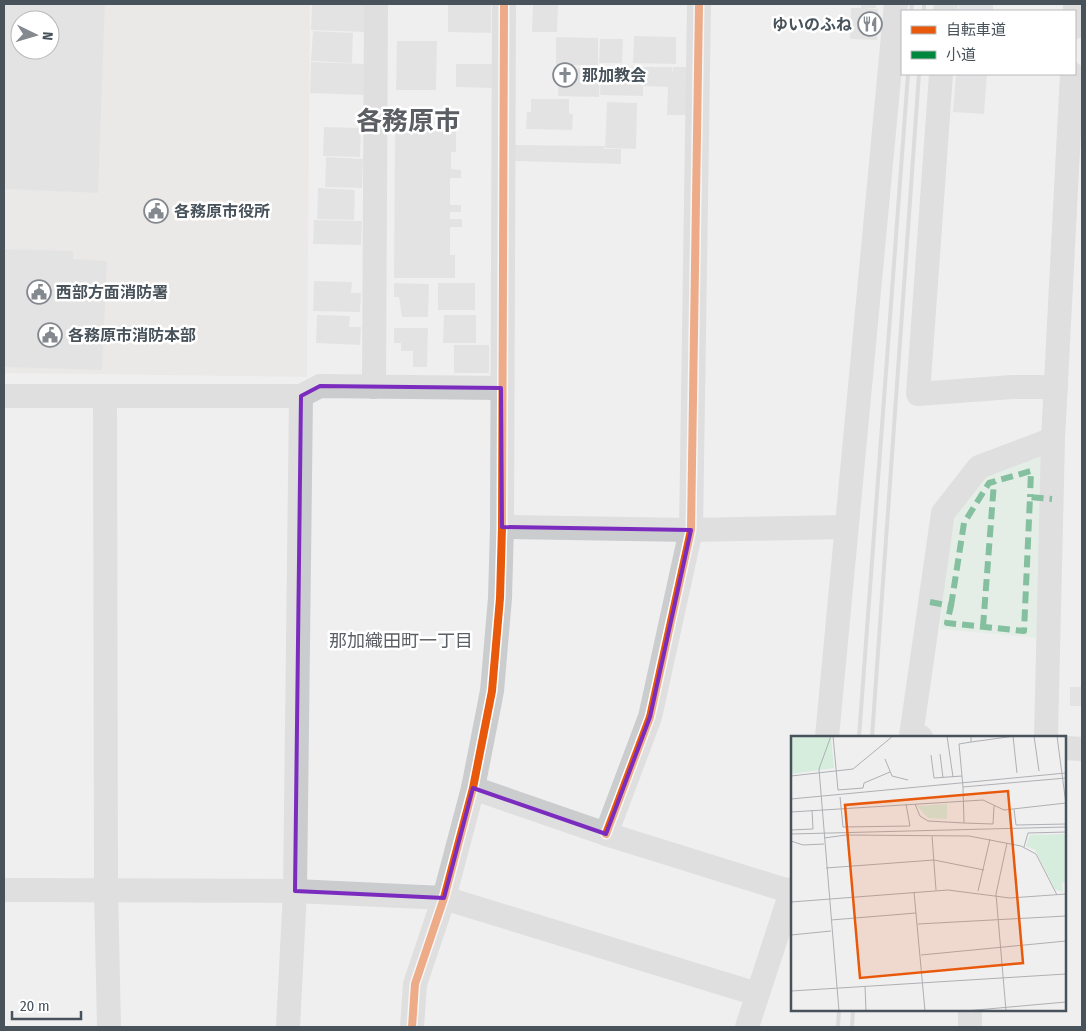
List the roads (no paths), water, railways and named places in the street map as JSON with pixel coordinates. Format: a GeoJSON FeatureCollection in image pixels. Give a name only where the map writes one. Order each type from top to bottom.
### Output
{"type":"FeatureCollection","features":[{"type":"Feature","properties":{"kind":"street"},"geometry":{"type":"LineString","coordinates":[[374,387],[376,4]]}},
{"type":"Feature","properties":{"kind":"street"},"geometry":{"type":"LineString","coordinates":[[412,1027],[415,984],[444,898],[473,788],[492,691],[500,598],[502,527],[501,388],[504,4]]}},
{"type":"Feature","properties":{"kind":"street"},"geometry":{"type":"LineString","coordinates":[[606,834],[650,717],[691,530],[699,4]]}},
{"type":"Feature","properties":{"kind":"street"},"geometry":{"type":"LineString","coordinates":[[827,736],[896,4]]}},
{"type":"Feature","properties":{"kind":"street"},"geometry":{"type":"LineString","coordinates":[[941,75],[918,394],[1012,387],[1056,387]]}},
{"type":"Feature","properties":{"kind":"street"},"geometry":{"type":"LineString","coordinates":[[1046,736],[1053,440],[1072,75]]}},
{"type":"Feature","properties":{"kind":"street"},"geometry":{"type":"LineString","coordinates":[[4,396],[301,396],[320,386],[501,388]]}},
{"type":"Feature","properties":{"kind":"street"},"geometry":{"type":"LineString","coordinates":[[105,396],[106,889],[109,1027]]}},
{"type":"Feature","properties":{"kind":"street"},"geometry":{"type":"LineString","coordinates":[[288,1027],[294,891],[301,396]]}},
{"type":"Feature","properties":{"kind":"street"},"geometry":{"type":"LineString","coordinates":[[914,736],[943,512],[979,467],[1053,440]]}},
{"type":"Feature","properties":{"kind":"street"},"geometry":{"type":"LineString","coordinates":[[502,527],[691,530],[846,527]]}},
{"type":"Feature","properties":{"kind":"street"},"geometry":{"type":"LineString","coordinates":[[1066,748],[1082,749]]}},
{"type":"Feature","properties":{"kind":"street"},"geometry":{"type":"LineString","coordinates":[[473,788],[606,834],[791,891]]}},
{"type":"Feature","properties":{"kind":"street"},"geometry":{"type":"LineString","coordinates":[[4,890],[294,891],[444,898],[757,994]]}},
{"type":"Feature","properties":{"kind":"street"},"geometry":{"type":"LineString","coordinates":[[747,1027],[791,894]]}},
{"type":"Feature","properties":{"kind":"street"},"geometry":{"type":"LineString","coordinates":[[970,1011],[970,1027]]}},
{"type":"Feature","properties":{"kind":"railway"},"geometry":{"type":"LineString","coordinates":[[911,10],[912,4]]}},
{"type":"Feature","properties":{"kind":"railway"},"geometry":{"type":"LineString","coordinates":[[924,4],[924,10]]}},
{"type":"Feature","properties":{"kind":"railway"},"geometry":{"type":"LineString","coordinates":[[859,736],[908,75]]}},
{"type":"Feature","properties":{"kind":"railway"},"geometry":{"type":"LineString","coordinates":[[872,736],[919,75]]}},
{"type":"Feature","properties":{"kind":"railway"},"geometry":{"type":"LineString","coordinates":[[838,1027],[839,1011]]}},
{"type":"Feature","properties":{"kind":"railway"},"geometry":{"type":"LineString","coordinates":[[852,1027],[853,1011]]}},
{"type":"Feature","properties":{"kind":"place","name":"ゆいのふね"},"geometry":{"type":"Point","coordinates":[870,24]}},
{"type":"Feature","properties":{"kind":"place","name":"那加教会"},"geometry":{"type":"Point","coordinates":[565,75]}},
{"type":"Feature","properties":{"kind":"place","name":"各務原市役所"},"geometry":{"type":"Point","coordinates":[156,211]}},
{"type":"Feature","properties":{"kind":"place","name":"西部方面消防署"},"geometry":{"type":"Point","coordinates":[39,292]}},
{"type":"Feature","properties":{"kind":"place","name":"各務原市消防本部"},"geometry":{"type":"Point","coordinates":[50,335]}},
{"type":"Feature","properties":{"kind":"district","name":"各務原市"},"geometry":{"type":"Point","coordinates":[408,121]}},
{"type":"Feature","properties":{"kind":"district","name":"那加織田町一丁目"},"geometry":{"type":"Point","coordinates":[401,641]}}]}
